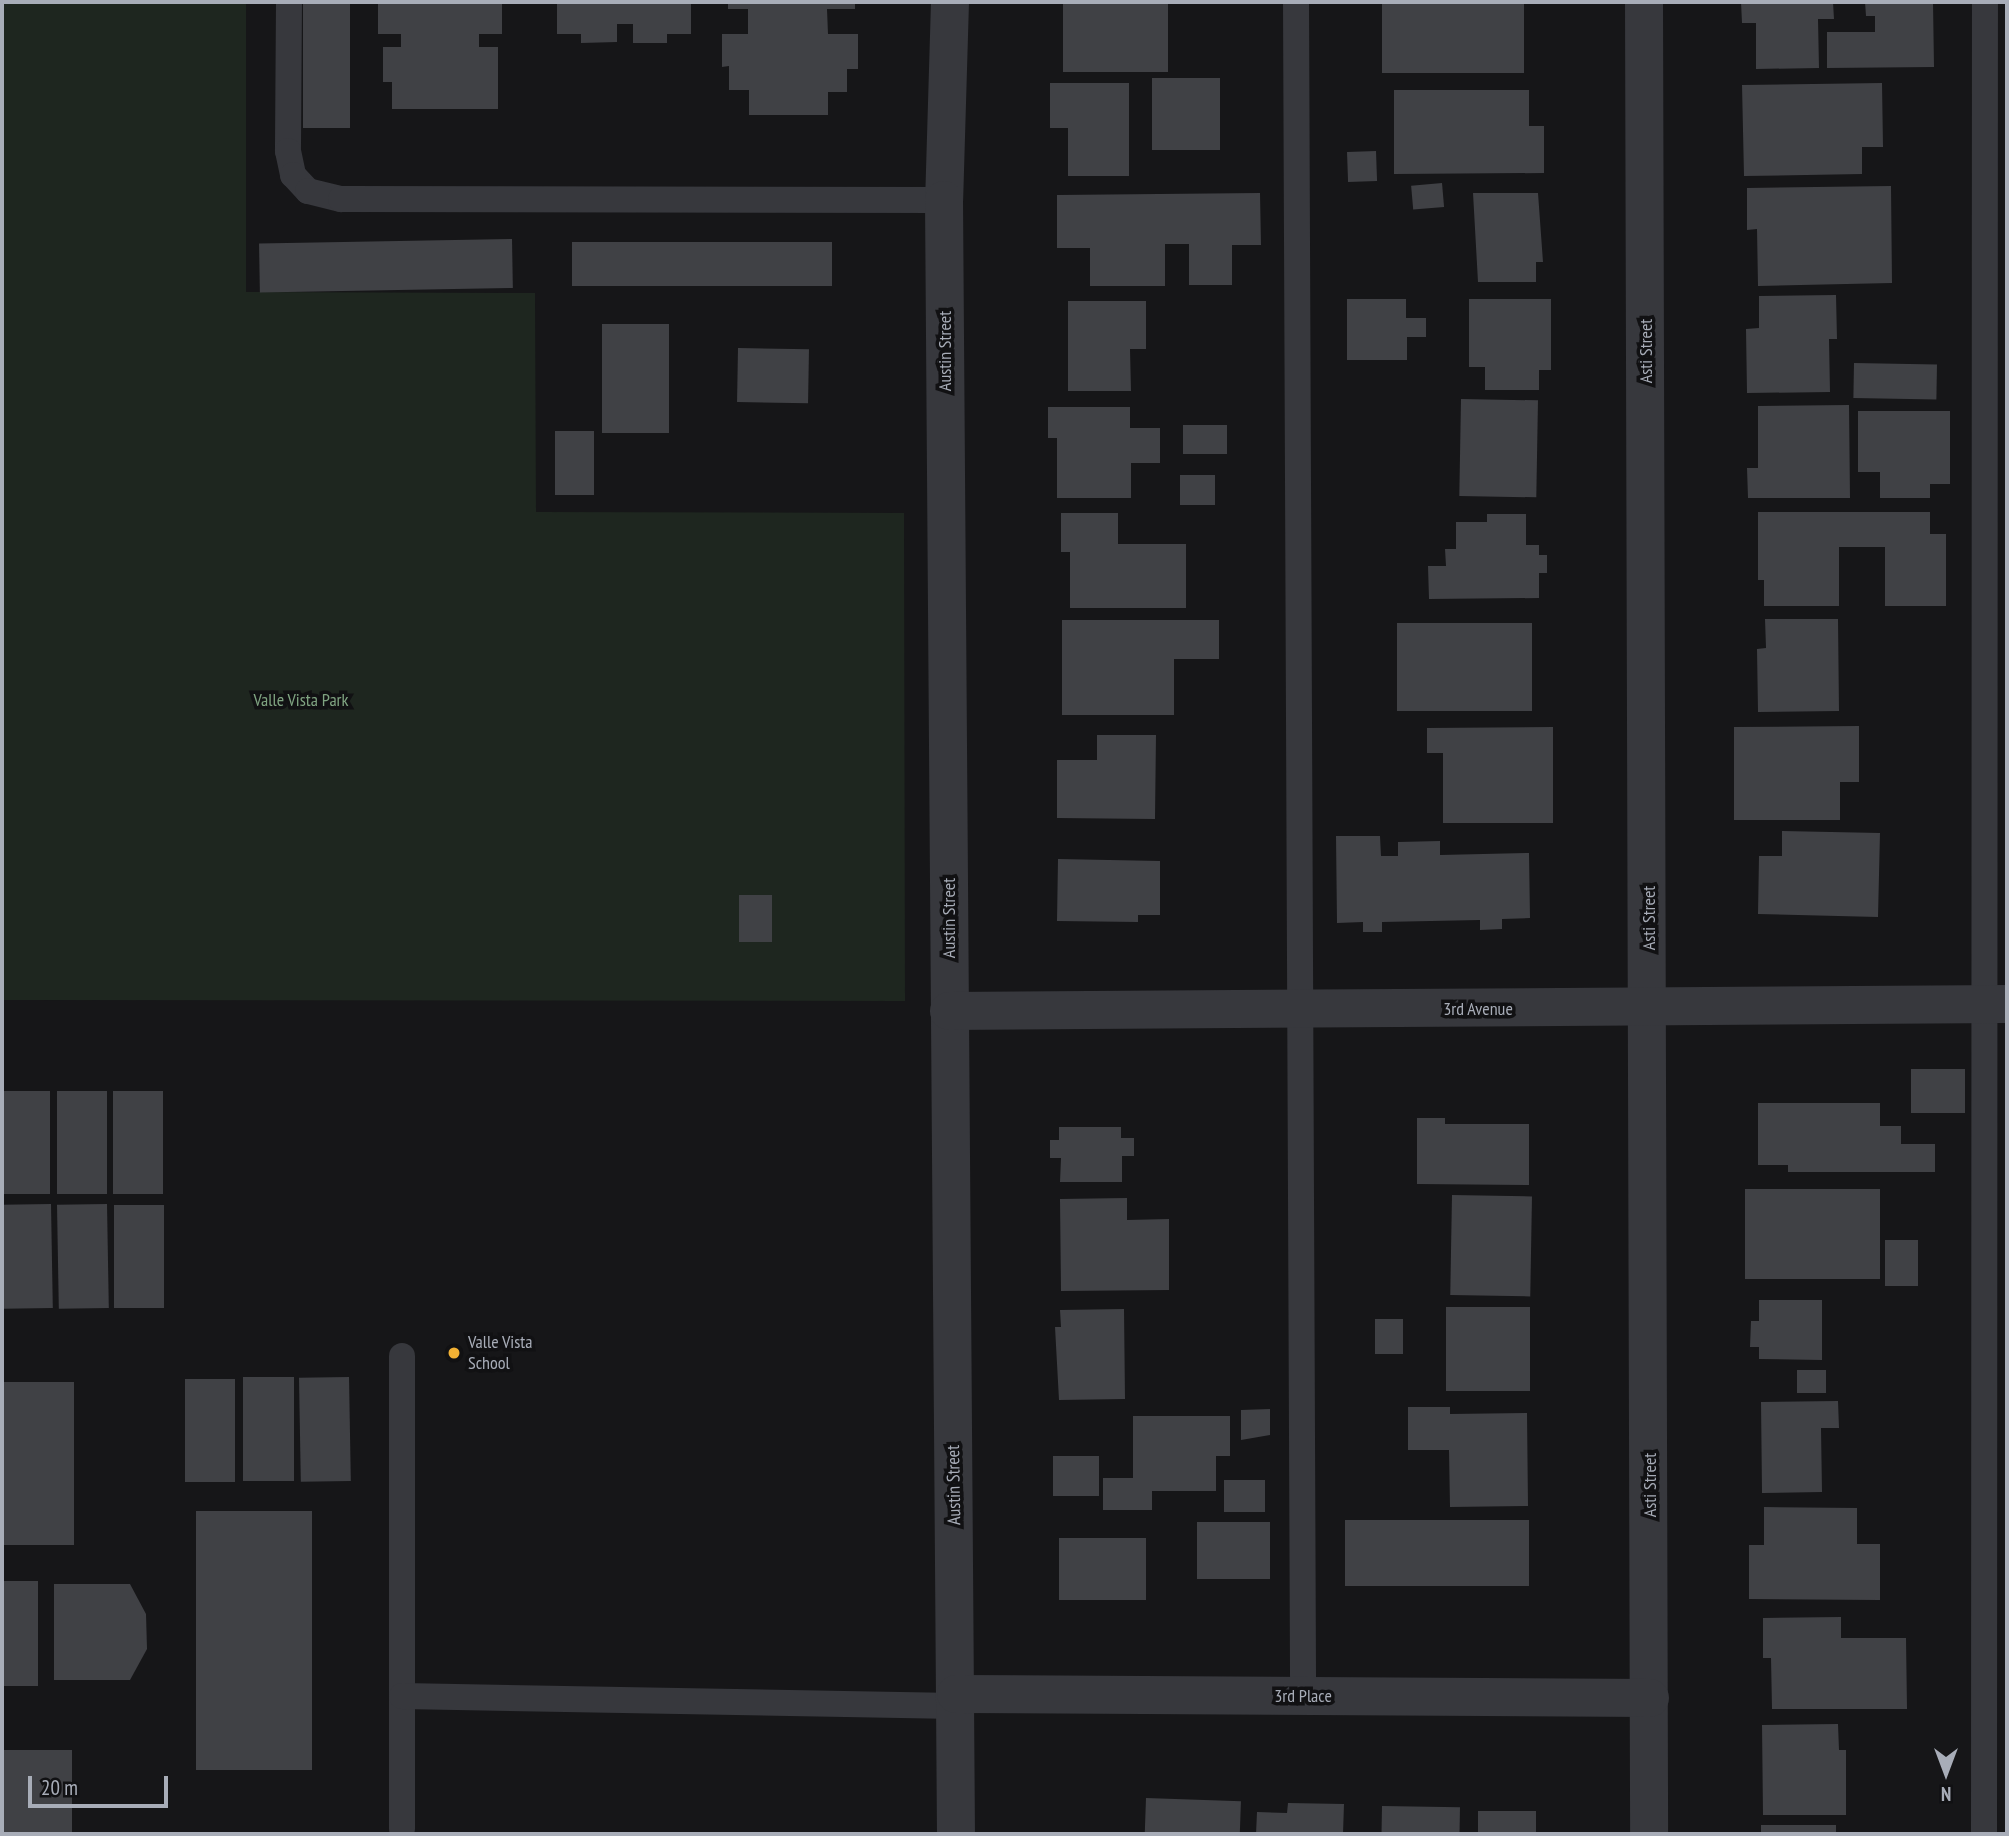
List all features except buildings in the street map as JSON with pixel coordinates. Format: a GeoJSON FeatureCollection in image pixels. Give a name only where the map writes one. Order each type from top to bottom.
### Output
{"type":"FeatureCollection","features":[{"type":"Feature","properties":{"kind":"street","name":"Austin Street"},"geometry":{"type":"LineString","coordinates":[[950,2],[944,201],[956,1834]]}},
{"type":"Feature","properties":{"kind":"street","name":"Asti Street"},"geometry":{"type":"LineString","coordinates":[[1644,2],[1649,1008],[1649,1834]]}},
{"type":"Feature","properties":{"kind":"street","name":"3rd Avenue"},"geometry":{"type":"LineString","coordinates":[[949,1011],[1996,1004]]}},
{"type":"Feature","properties":{"kind":"street","name":"3rd Place"},"geometry":{"type":"LineString","coordinates":[[956,1700],[1303,1696],[1650,1698]]}},
{"type":"Feature","properties":{"kind":"lane"},"geometry":{"type":"LineString","coordinates":[[289,2],[288,150],[293,175],[308,191],[341,199],[944,201]]}},
{"type":"Feature","properties":{"kind":"lane"},"geometry":{"type":"LineString","coordinates":[[1297,2],[1303,1696]]}},
{"type":"Feature","properties":{"kind":"lane"},"geometry":{"type":"LineString","coordinates":[[1984,1834],[1996,1004],[1985,2]]}},
{"type":"Feature","properties":{"kind":"lane"},"geometry":{"type":"LineString","coordinates":[[402,1356],[402,1829]]}},
{"type":"Feature","properties":{"kind":"lane"},"geometry":{"type":"LineString","coordinates":[[402,1696],[956,1700]]}},
{"type":"Feature","properties":{"kind":"green space","name":"Valle Vista Park"},"geometry":{"type":"Polygon","coordinates":[[[2,2],[246,2],[246,292],[535,293],[536,512],[904,513],[905,1001],[2,1000],[2,2]]]}},
{"type":"Feature","properties":{"kind":"place","name":"Valle Vista School"},"geometry":{"type":"Point","coordinates":[454,1353]}}]}
